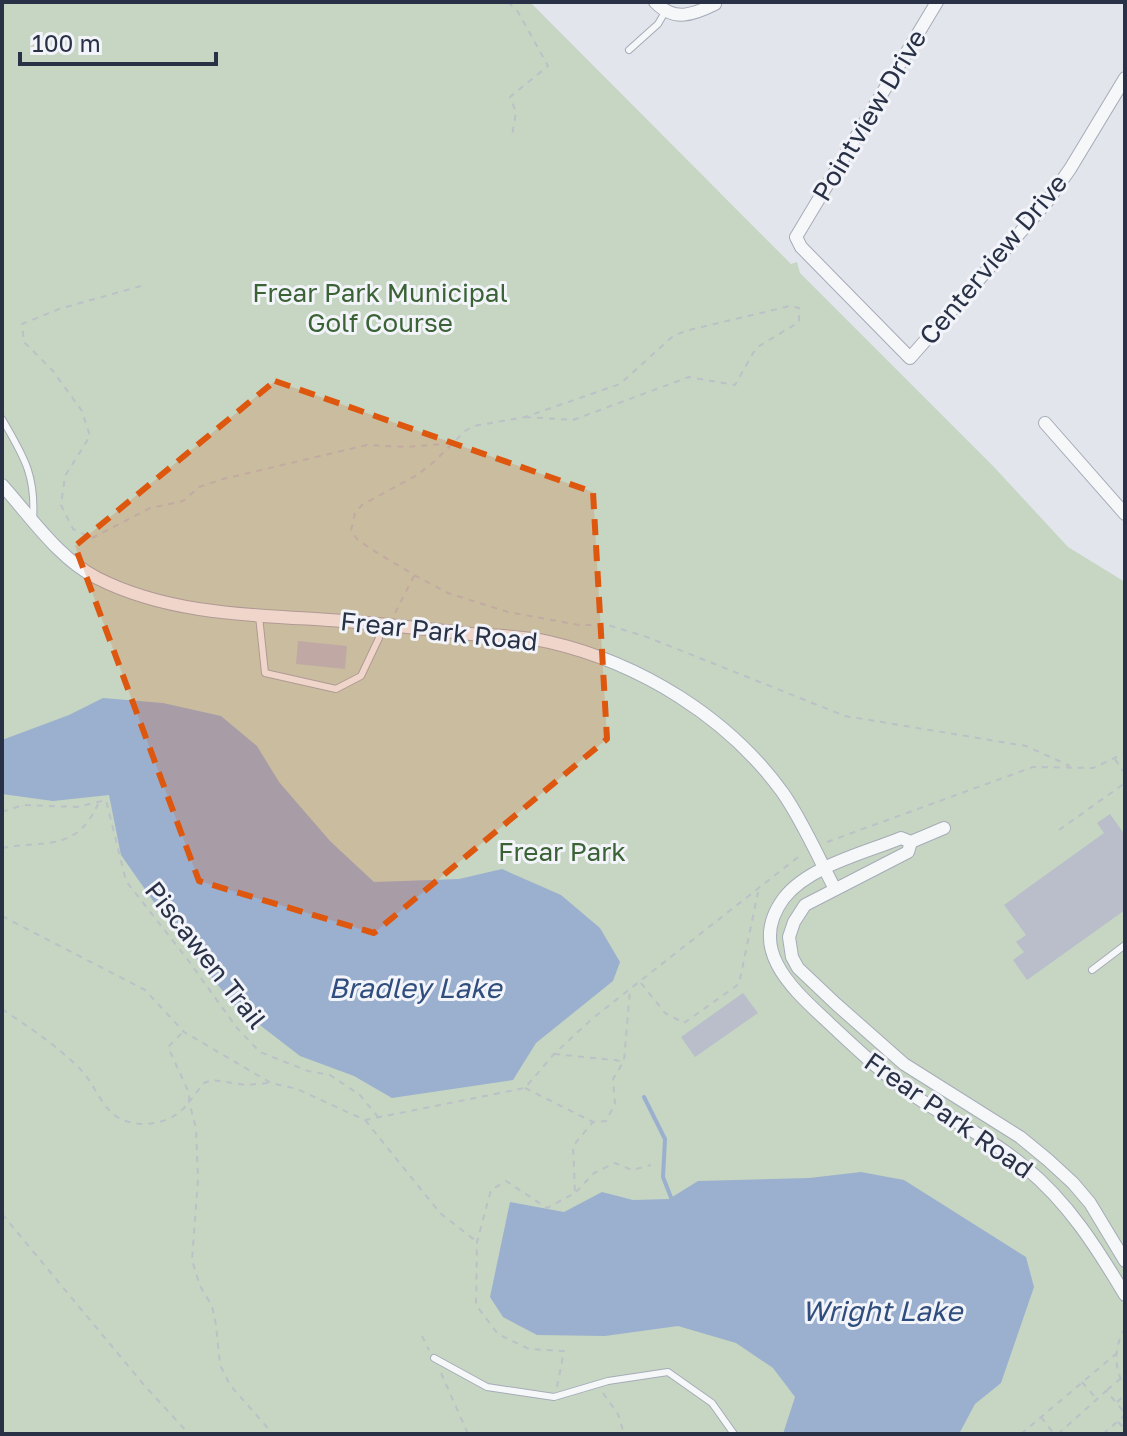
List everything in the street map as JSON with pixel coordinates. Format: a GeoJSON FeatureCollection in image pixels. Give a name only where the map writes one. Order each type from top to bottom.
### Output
{"type":"FeatureCollection","features":[{"type":"Feature","properties":{"kind":"street"},"geometry":{"type":"LineString","coordinates":[[655,2],[665,12],[691,15],[714,3]]}},
{"type":"Feature","properties":{"kind":"street","name":"Pointview Drive"},"geometry":{"type":"LineString","coordinates":[[910,358],[801,247],[796,237],[937,2]]}},
{"type":"Feature","properties":{"kind":"street","name":"Centerview Drive"},"geometry":{"type":"LineString","coordinates":[[910,358],[1046,203],[1125,78]]}},
{"type":"Feature","properties":{"kind":"street"},"geometry":{"type":"LineString","coordinates":[[1045,423],[1125,514]]}},
{"type":"Feature","properties":{"kind":"street","name":"Frear Park Road"},"geometry":{"type":"LineString","coordinates":[[2,485],[71,559],[94,577],[161,602],[225,613],[378,623],[548,642],[608,661],[666,689],[715,722],[767,773],[794,811],[835,889]]}},
{"type":"Feature","properties":{"kind":"street","name":"Frear Park Road"},"geometry":{"type":"LineString","coordinates":[[944,828],[911,842],[901,838],[810,875],[785,897],[772,926],[771,950],[787,982],[897,1084],[1001,1149],[1042,1182],[1082,1228],[1125,1295]]}},
{"type":"Feature","properties":{"kind":"street","name":"Frear Park Road"},"geometry":{"type":"LineString","coordinates":[[911,842],[908,852],[805,905],[794,922],[789,944],[792,957],[798,968],[904,1064],[1020,1137],[1056,1167],[1090,1203],[1125,1261]]}},
{"type":"Feature","properties":{"kind":"lane"},"geometry":{"type":"LineString","coordinates":[[629,50],[658,24],[665,12]]}},
{"type":"Feature","properties":{"kind":"lane"},"geometry":{"type":"LineString","coordinates":[[2,419],[25,458],[35,492],[33,520]]}},
{"type":"Feature","properties":{"kind":"lane"},"geometry":{"type":"LineString","coordinates":[[259,616],[265,673],[336,689],[361,676],[379,638],[378,623]]}},
{"type":"Feature","properties":{"kind":"lane"},"geometry":{"type":"LineString","coordinates":[[1092,970],[1125,945]]}},
{"type":"Feature","properties":{"kind":"lane"},"geometry":{"type":"LineString","coordinates":[[434,1358],[487,1387],[554,1397],[597,1385],[668,1372],[712,1403],[734,1434]]}},
{"type":"Feature","properties":{"kind":"path"},"geometry":{"type":"LineString","coordinates":[[508,2],[518,12],[548,66],[510,97],[516,112],[512,136]]}},
{"type":"Feature","properties":{"kind":"path"},"geometry":{"type":"LineString","coordinates":[[141,286],[59,309],[22,324],[24,342],[53,371],[82,411],[90,436],[65,476],[61,505],[73,529],[92,538],[150,508],[183,501],[199,487],[367,445],[407,447],[453,443]]}},
{"type":"Feature","properties":{"kind":"path"},"geometry":{"type":"LineString","coordinates":[[525,417],[573,420],[689,377],[735,385],[756,348],[799,322],[799,308],[790,306],[672,337],[620,384],[525,417],[474,426],[417,475],[362,505],[351,523],[351,531],[357,539],[448,593],[508,612],[579,625],[608,625],[647,637],[845,716],[1026,746],[1070,766]]}},
{"type":"Feature","properties":{"kind":"path"},"geometry":{"type":"LineString","coordinates":[[393,617],[414,575]]}},
{"type":"Feature","properties":{"kind":"path"},"geometry":{"type":"LineString","coordinates":[[823,844],[1033,767],[1093,768],[1125,753]]}},
{"type":"Feature","properties":{"kind":"path"},"geometry":{"type":"LineString","coordinates":[[1114,758],[1125,774]]}},
{"type":"Feature","properties":{"kind":"path"},"geometry":{"type":"LineString","coordinates":[[1059,830],[1125,783]]}},
{"type":"Feature","properties":{"kind":"path","name":"Piscawen Trail"},"geometry":{"type":"LineString","coordinates":[[98,804],[106,800],[108,803],[126,881],[237,1028],[260,1052],[308,1071],[330,1075],[360,1095],[378,1118]]}},
{"type":"Feature","properties":{"kind":"path"},"geometry":{"type":"LineString","coordinates":[[2,812],[23,805],[77,807],[98,804]]}},
{"type":"Feature","properties":{"kind":"path"},"geometry":{"type":"LineString","coordinates":[[2,848],[72,838],[89,825],[98,804]]}},
{"type":"Feature","properties":{"kind":"path"},"geometry":{"type":"LineString","coordinates":[[365,1120],[525,1088],[554,1054],[593,1018],[803,854]]}},
{"type":"Feature","properties":{"kind":"path"},"geometry":{"type":"LineString","coordinates":[[640,982],[665,1013],[684,1023],[739,984],[759,891]]}},
{"type":"Feature","properties":{"kind":"path"},"geometry":{"type":"LineString","coordinates":[[2,916],[145,990],[184,1032],[271,1083]]}},
{"type":"Feature","properties":{"kind":"path"},"geometry":{"type":"LineString","coordinates":[[525,1088],[593,1122],[606,1121],[615,1104],[613,1079],[624,1061],[631,989]]}},
{"type":"Feature","properties":{"kind":"path"},"geometry":{"type":"LineString","coordinates":[[2,1009],[40,1034],[83,1072],[120,1119],[137,1123],[173,1118],[204,1083],[212,1080],[246,1085],[271,1083],[297,1089],[365,1120],[440,1213],[477,1242]]}},
{"type":"Feature","properties":{"kind":"path"},"geometry":{"type":"LineString","coordinates":[[184,1032],[168,1047],[189,1093],[196,1128],[198,1167],[192,1260],[200,1286],[212,1306],[220,1365],[230,1385],[273,1434]]}},
{"type":"Feature","properties":{"kind":"path"},"geometry":{"type":"LineString","coordinates":[[554,1054],[624,1061]]}},
{"type":"Feature","properties":{"kind":"path"},"geometry":{"type":"LineString","coordinates":[[575,1193],[573,1146],[593,1122]]}},
{"type":"Feature","properties":{"kind":"path"},"geometry":{"type":"LineString","coordinates":[[554,1397],[564,1351],[529,1349],[498,1334],[476,1305],[477,1242],[491,1190],[506,1181],[547,1208],[575,1193],[594,1173],[615,1163],[632,1170],[651,1165]]}},
{"type":"Feature","properties":{"kind":"path"},"geometry":{"type":"LineString","coordinates":[[2,1214],[144,1385],[189,1434]]}},
{"type":"Feature","properties":{"kind":"path"},"geometry":{"type":"LineString","coordinates":[[1125,1328],[1119,1338],[1117,1353],[1117,1371],[1125,1386]]}},
{"type":"Feature","properties":{"kind":"path"},"geometry":{"type":"LineString","coordinates":[[422,1336],[468,1434]]}},
{"type":"Feature","properties":{"kind":"path"},"geometry":{"type":"LineString","coordinates":[[1021,1434],[1117,1353]]}},
{"type":"Feature","properties":{"kind":"path"},"geometry":{"type":"LineString","coordinates":[[1041,1417],[1056,1434],[1120,1379]]}},
{"type":"Feature","properties":{"kind":"path"},"geometry":{"type":"LineString","coordinates":[[1082,1382],[1097,1399]]}},
{"type":"Feature","properties":{"kind":"path"},"geometry":{"type":"LineString","coordinates":[[597,1385],[618,1414],[624,1434]]}},
{"type":"Feature","properties":{"kind":"path"},"geometry":{"type":"LineString","coordinates":[[1103,1434],[1125,1414],[1106,1391]]}},
{"type":"Feature","properties":{"kind":"path"},"geometry":{"type":"LineString","coordinates":[[1116,1403],[1125,1395]]}},
{"type":"Feature","properties":{"kind":"path"},"geometry":{"type":"LineString","coordinates":[[1118,1422],[1125,1429]]}},
{"type":"Feature","properties":{"kind":"highlighted area"},"geometry":{"type":"Polygon","coordinates":[[[275,381],[593,492],[607,739],[374,933],[199,881],[75,546],[275,381]]]}},
{"type":"Feature","properties":{"kind":"green space","name":"Frear Park"},"geometry":{"type":"Polygon","coordinates":[[[2,2],[530,2],[791,264],[797,262],[800,273],[994,467],[1068,547],[1125,582],[1125,1434],[2,1434],[2,2]]]}},
{"type":"Feature","properties":{"kind":"water","name":"Bradley Lake"},"geometry":{"type":"Polygon","coordinates":[[[103,698],[163,703],[221,716],[257,746],[279,782],[330,841],[374,882],[459,879],[502,869],[561,895],[600,928],[620,962],[613,981],[536,1043],[513,1080],[392,1098],[354,1076],[300,1056],[234,1005],[172,928],[121,855],[109,795],[53,801],[2,794],[2,740],[69,715],[103,698]]]}},
{"type":"Feature","properties":{"kind":"water","name":"Wright Lake"},"geometry":{"type":"Polygon","coordinates":[[[861,1172],[904,1180],[1026,1257],[1034,1287],[1001,1383],[975,1404],[959,1434],[783,1434],[795,1397],[773,1368],[736,1343],[678,1326],[605,1336],[537,1335],[503,1317],[490,1297],[510,1202],[564,1212],[602,1192],[633,1200],[669,1199],[698,1181],[809,1178],[861,1172]]]}},
{"type":"Feature","properties":{"kind":"building"},"geometry":{"type":"Polygon","coordinates":[[[298,641],[347,646],[345,669],[296,664],[298,641]]]}},
{"type":"Feature","properties":{"kind":"building"},"geometry":{"type":"Polygon","coordinates":[[[1110,814],[1125,835],[1125,910],[1027,980],[1013,960],[1024,952],[1016,942],[1026,935],[1004,905],[1104,833],[1097,823],[1110,814]]]}},
{"type":"Feature","properties":{"kind":"building"},"geometry":{"type":"Polygon","coordinates":[[[743,993],[758,1013],[695,1057],[681,1037],[743,993]]]}},
{"type":"Feature","properties":{"kind":"waterway"},"geometry":{"type":"LineString","coordinates":[[644,1097],[665,1139],[663,1177],[672,1200]]}},
{"type":"Feature","properties":{"kind":"park label","name":"Frear Park Municipal Golf Course"},"geometry":{"type":"Point","coordinates":[380,307]}}]}
